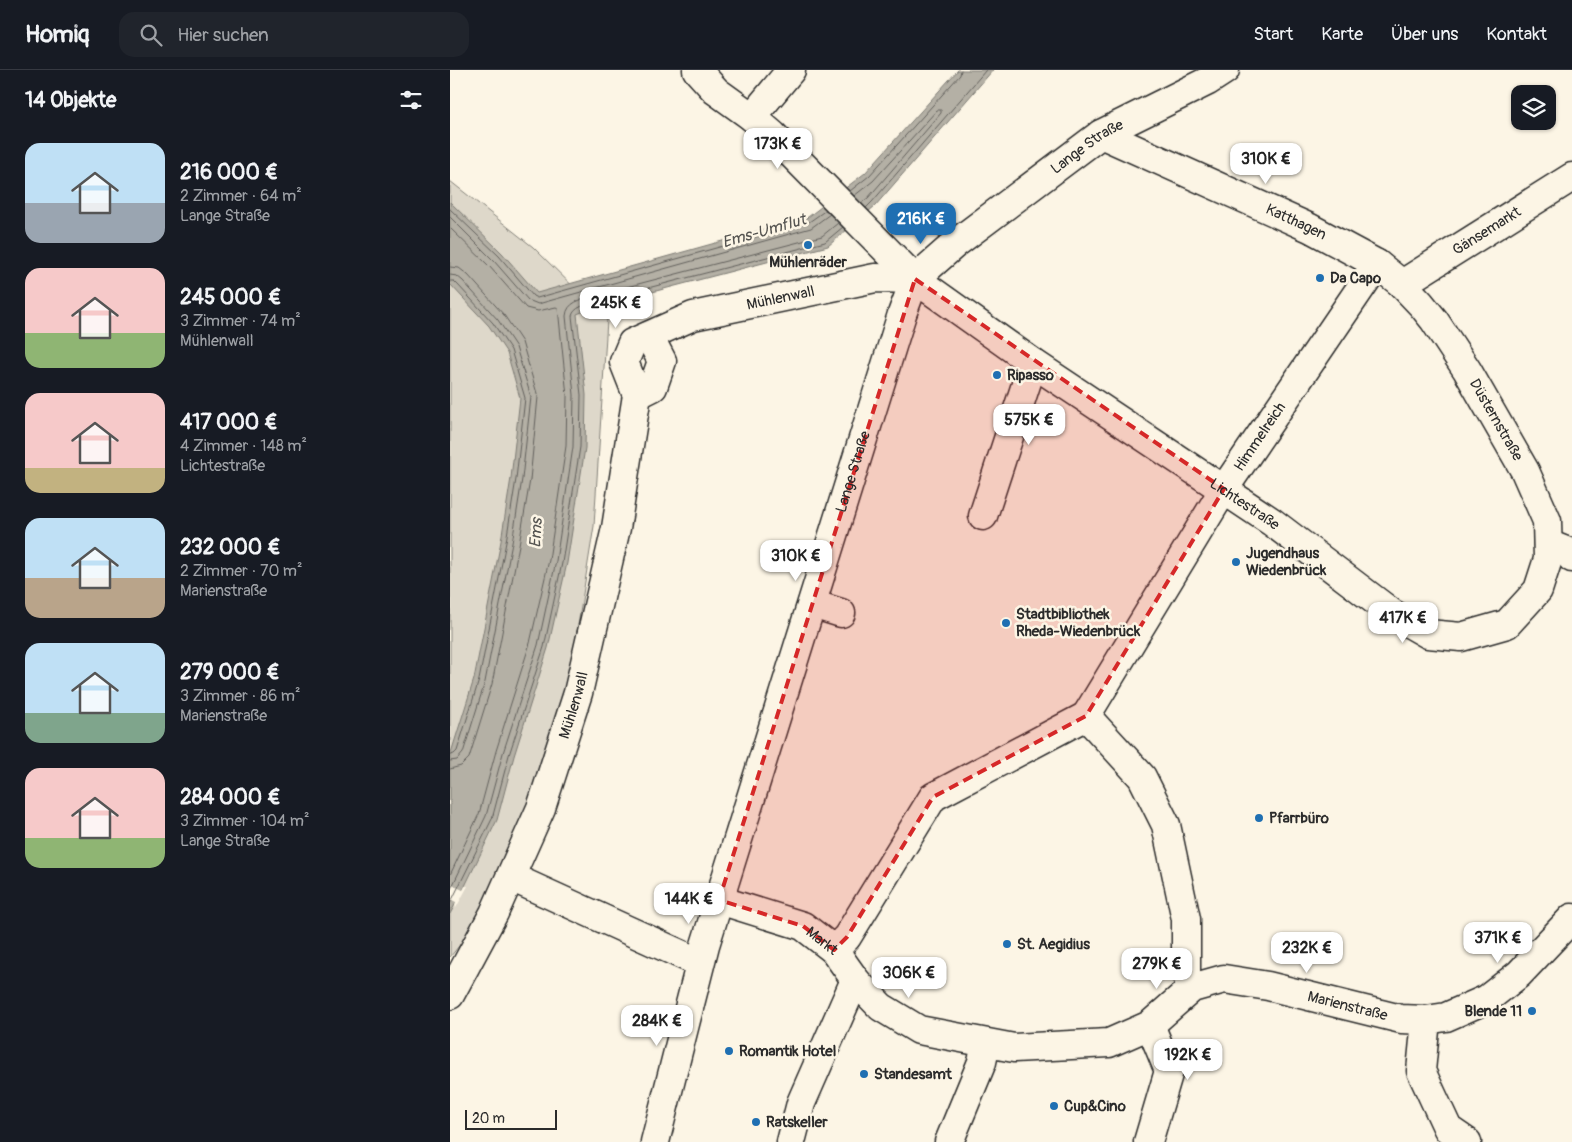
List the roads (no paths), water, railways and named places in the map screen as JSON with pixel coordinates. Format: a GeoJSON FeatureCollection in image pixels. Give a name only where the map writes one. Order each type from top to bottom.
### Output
{"type":"FeatureCollection","features":[{"type":"Feature","properties":{"kind":"street","name":"Lichtestraße"},"geometry":{"type":"LineString","coordinates":[[697,70],[716,91],[752,116],[773,135],[915,279],[1033,363],[1224,489],[1324,560],[1393,614],[1428,634],[1461,637],[1507,624],[1538,590],[1548,559],[1548,544]]}},
{"type":"Feature","properties":{"kind":"street"},"geometry":{"type":"LineString","coordinates":[[752,116],[791,70]]}},
{"type":"Feature","properties":{"kind":"street","name":"Lange Straße"},"geometry":{"type":"LineString","coordinates":[[656,1142],[700,963],[899,323],[915,279],[956,243],[1101,134],[1208,81],[1225,70]]}},
{"type":"Feature","properties":{"kind":"street","name":"Katthagen"},"geometry":{"type":"LineString","coordinates":[[1101,134],[1310,228],[1377,264],[1402,284]]}},
{"type":"Feature","properties":{"kind":"street","name":"Gänsemarkt"},"geometry":{"type":"LineString","coordinates":[[1402,284],[1572,177]]}},
{"type":"Feature","properties":{"kind":"street","name":"Himmelreich"},"geometry":{"type":"LineString","coordinates":[[1086,716],[1224,489],[1377,264]]}},
{"type":"Feature","properties":{"kind":"street","name":"Mühlenwall"},"geometry":{"type":"LineString","coordinates":[[450,995],[494,913],[541,808],[578,693],[616,528],[637,395],[624,362],[632,343],[693,316],[875,278],[915,279]]}},
{"type":"Feature","properties":{"kind":"street","name":"Düsternstraße"},"geometry":{"type":"LineString","coordinates":[[1402,284],[1421,304],[1440,329],[1467,370],[1525,471],[1547,521],[1548,544]]}},
{"type":"Feature","properties":{"kind":"street"},"geometry":{"type":"LineString","coordinates":[[984,516],[1033,363]]}},
{"type":"Feature","properties":{"kind":"street"},"geometry":{"type":"LineString","coordinates":[[1548,544],[1571,554],[1572,558]]}},
{"type":"Feature","properties":{"kind":"street"},"geometry":{"type":"LineString","coordinates":[[812,604],[841,613]]}},
{"type":"Feature","properties":{"kind":"street"},"geometry":{"type":"LineString","coordinates":[[834,950],[847,937],[934,797],[1086,716],[1142,777],[1166,825],[1186,919],[1186,974],[1192,988]]}},
{"type":"Feature","properties":{"kind":"street"},"geometry":{"type":"LineString","coordinates":[[511,877],[700,963]]}},
{"type":"Feature","properties":{"kind":"street","name":"Markt"},"geometry":{"type":"LineString","coordinates":[[720,900],[803,926],[834,950],[856,981],[881,1008],[919,1030],[986,1044]]}},
{"type":"Feature","properties":{"kind":"street","name":"Marienstraße"},"geometry":{"type":"LineString","coordinates":[[986,1044],[1014,1048],[1109,1043],[1150,1024],[1192,988],[1224,979],[1268,986],[1400,1019],[1426,1020],[1446,1017],[1487,999],[1519,974],[1572,918]]}},
{"type":"Feature","properties":{"kind":"street"},"geometry":{"type":"LineString","coordinates":[[791,1142],[802,1103],[856,981]]}},
{"type":"Feature","properties":{"kind":"street"},"geometry":{"type":"LineString","coordinates":[[1426,1020],[1421,1071],[1448,1129],[1467,1142]]}},
{"type":"Feature","properties":{"kind":"street"},"geometry":{"type":"LineString","coordinates":[[1148,1142],[1169,1070],[1150,1024]]}},
{"type":"Feature","properties":{"kind":"street"},"geometry":{"type":"LineString","coordinates":[[949,1142],[982,1062],[986,1044]]}},
{"type":"Feature","properties":{"kind":"water"},"geometry":{"type":"Polygon","coordinates":[[[958,70],[993,70],[875,206],[828,246],[595,307],[577,314],[586,395],[585,448],[567,563],[548,648],[514,756],[497,820],[450,914],[450,756],[474,679],[501,541],[511,478],[520,398],[507,353],[489,326],[450,284],[450,202],[502,253],[537,293],[808,217],[865,173],[958,70]]]}},
{"type":"Feature","properties":{"kind":"place","name":"Mühlenräder"},"geometry":{"type":"Point","coordinates":[808,245]}},
{"type":"Feature","properties":{"kind":"place","name":"Da Capo"},"geometry":{"type":"Point","coordinates":[1320,278]}},
{"type":"Feature","properties":{"kind":"place","name":"Ripasso"},"geometry":{"type":"Point","coordinates":[997,375]}},
{"type":"Feature","properties":{"kind":"place","name":"Jugendhaus Wiedenbrück"},"geometry":{"type":"Point","coordinates":[1236,562]}},
{"type":"Feature","properties":{"kind":"place","name":"Stadtbibliothek Rheda-Wiedenbrück"},"geometry":{"type":"Point","coordinates":[1006,623]}},
{"type":"Feature","properties":{"kind":"place","name":"Pfarrbüro"},"geometry":{"type":"Point","coordinates":[1259,818]}},
{"type":"Feature","properties":{"kind":"place","name":"St. Aegidius"},"geometry":{"type":"Point","coordinates":[1007,944]}},
{"type":"Feature","properties":{"kind":"place","name":"Blende 11"},"geometry":{"type":"Point","coordinates":[1532,1011]}},
{"type":"Feature","properties":{"kind":"place","name":"Romantik Hotel"},"geometry":{"type":"Point","coordinates":[729,1051]}},
{"type":"Feature","properties":{"kind":"place","name":"Standesamt"},"geometry":{"type":"Point","coordinates":[864,1074]}},
{"type":"Feature","properties":{"kind":"place","name":"Cup&Cino"},"geometry":{"type":"Point","coordinates":[1054,1106]}},
{"type":"Feature","properties":{"kind":"place","name":"Ratskeller"},"geometry":{"type":"Point","coordinates":[756,1122]}},
{"type":"Feature","properties":{"kind":"water label","name":"Ems-Umflut"},"geometry":{"type":"Point","coordinates":[764,231]}},
{"type":"Feature","properties":{"kind":"water label","name":"Ems"},"geometry":{"type":"Point","coordinates":[536,533]}}]}
